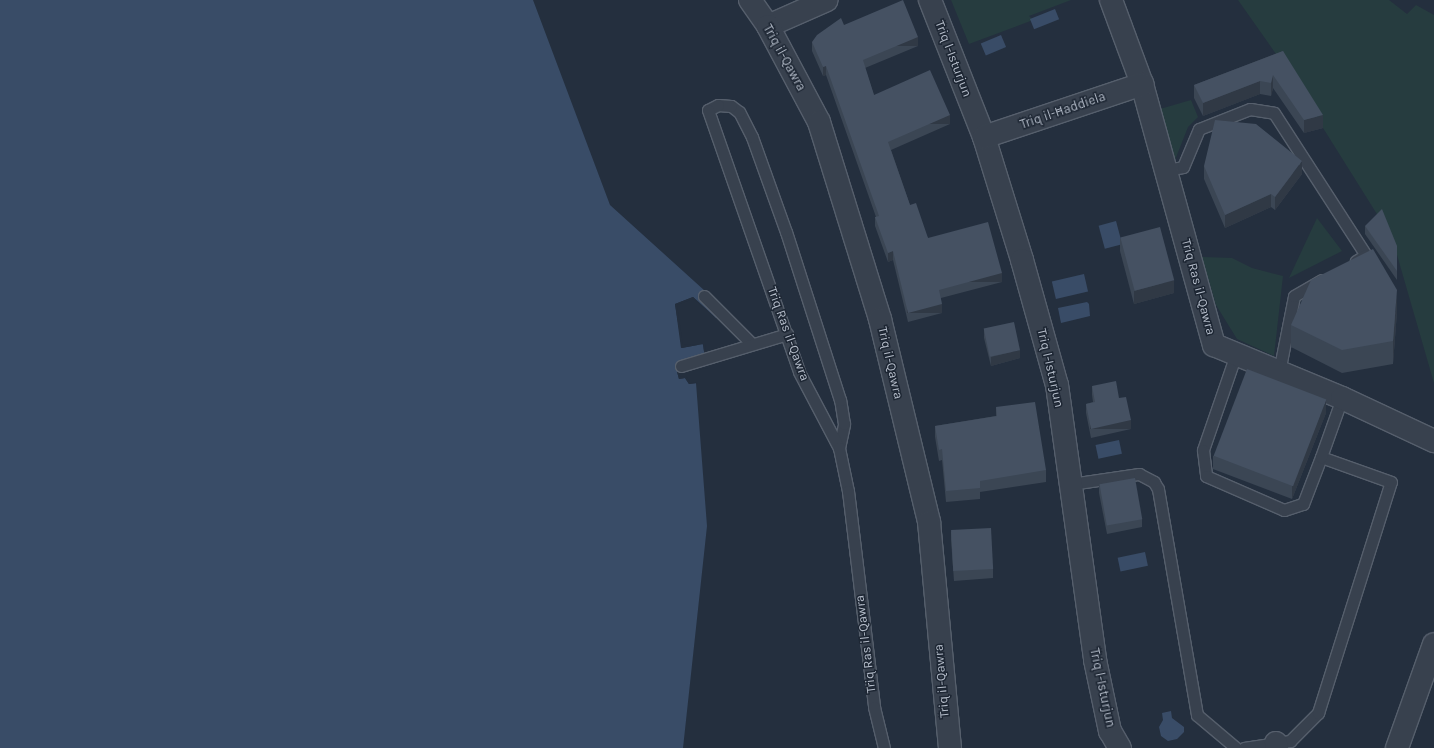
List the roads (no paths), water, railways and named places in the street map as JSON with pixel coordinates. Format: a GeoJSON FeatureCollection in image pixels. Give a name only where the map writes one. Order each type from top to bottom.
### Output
{"type":"FeatureCollection","features":[{"type":"Feature","properties":{"kind":"street","name":"Triq il-Qawra"},"geometry":{"type":"LineString","coordinates":[[750,0],[768,26],[819,122],[880,319],[929,522],[950,748]]}},
{"type":"Feature","properties":{"kind":"street"},"geometry":{"type":"LineString","coordinates":[[768,26],[827,0]]}},
{"type":"Feature","properties":{"kind":"street","name":"Triq l-Isturjun"},"geometry":{"type":"LineString","coordinates":[[930,0],[984,138],[1022,260],[1057,385],[1095,660],[1110,731],[1120,748]]}},
{"type":"Feature","properties":{"kind":"street","name":"Triq Ras il-Qawra"},"geometry":{"type":"LineString","coordinates":[[1111,0],[1142,84],[1214,345],[1342,398],[1434,441]]}},
{"type":"Feature","properties":{"kind":"street","name":"Triq il-Ħaddiela"},"geometry":{"type":"LineString","coordinates":[[984,138],[1142,84]]}},
{"type":"Feature","properties":{"kind":"street"},"geometry":{"type":"LineString","coordinates":[[1397,748],[1434,644]]}},
{"type":"Feature","properties":{"kind":"lane","name":"Triq Ras il-Qawra"},"geometry":{"type":"LineString","coordinates":[[839,448],[844,424],[840,400],[786,232],[752,137],[739,112],[730,106],[718,105],[708,110],[799,372],[839,448],[848,491],[874,708],[884,748]]}},
{"type":"Feature","properties":{"kind":"lane"},"geometry":{"type":"LineString","coordinates":[[1166,170],[1183,167],[1199,129],[1250,109],[1274,113],[1366,255],[1347,266]]}},
{"type":"Feature","properties":{"kind":"lane"},"geometry":{"type":"LineString","coordinates":[[1279,372],[1294,296],[1333,274]]}},
{"type":"Feature","properties":{"kind":"lane"},"geometry":{"type":"LineString","coordinates":[[704,296],[751,343]]}},
{"type":"Feature","properties":{"kind":"lane"},"geometry":{"type":"LineString","coordinates":[[681,366],[751,343],[787,334]]}},
{"type":"Feature","properties":{"kind":"lane"},"geometry":{"type":"LineString","coordinates":[[1236,354],[1202,450],[1206,476],[1284,510],[1303,504],[1342,398]]}},
{"type":"Feature","properties":{"kind":"lane"},"geometry":{"type":"LineString","coordinates":[[1244,748],[1276,745],[1290,741],[1318,713],[1391,482],[1321,457]]}},
{"type":"Feature","properties":{"kind":"lane"},"geometry":{"type":"LineString","coordinates":[[1071,484],[1139,474],[1154,482],[1158,490],[1198,716],[1236,748]]}},
{"type":"Feature","properties":{"kind":"water"},"geometry":{"type":"Polygon","coordinates":[[[0,0],[533,0],[610,205],[726,310],[716,318],[693,297],[675,304],[682,348],[703,344],[706,366],[677,372],[679,379],[685,378],[689,384],[696,383],[707,526],[683,748],[0,748],[0,0]]]}},
{"type":"Feature","properties":{"kind":"water"},"geometry":{"type":"Polygon","coordinates":[[[1055,9],[1059,19],[1034,29],[1030,19],[1055,9]]]}},
{"type":"Feature","properties":{"kind":"water"},"geometry":{"type":"Polygon","coordinates":[[[1001,35],[1006,47],[986,56],[981,44],[1001,35]]]}},
{"type":"Feature","properties":{"kind":"water"},"geometry":{"type":"Polygon","coordinates":[[[1116,221],[1122,244],[1105,249],[1099,226],[1116,221]]]}},
{"type":"Feature","properties":{"kind":"water"},"geometry":{"type":"Polygon","coordinates":[[[1084,274],[1088,292],[1056,299],[1052,281],[1084,274]]]}},
{"type":"Feature","properties":{"kind":"water"},"geometry":{"type":"Polygon","coordinates":[[[1087,302],[1089,304],[1090,316],[1061,323],[1058,308],[1087,302]]]}},
{"type":"Feature","properties":{"kind":"water"},"geometry":{"type":"Polygon","coordinates":[[[1119,440],[1122,454],[1098,459],[1096,445],[1119,440]]]}},
{"type":"Feature","properties":{"kind":"water"},"geometry":{"type":"Polygon","coordinates":[[[1145,552],[1148,566],[1121,572],[1118,558],[1145,552]]]}},
{"type":"Feature","properties":{"kind":"water"},"geometry":{"type":"Polygon","coordinates":[[[1171,711],[1172,718],[1184,727],[1184,732],[1177,739],[1168,741],[1161,736],[1159,727],[1163,720],[1162,713],[1171,711]]]}}]}
